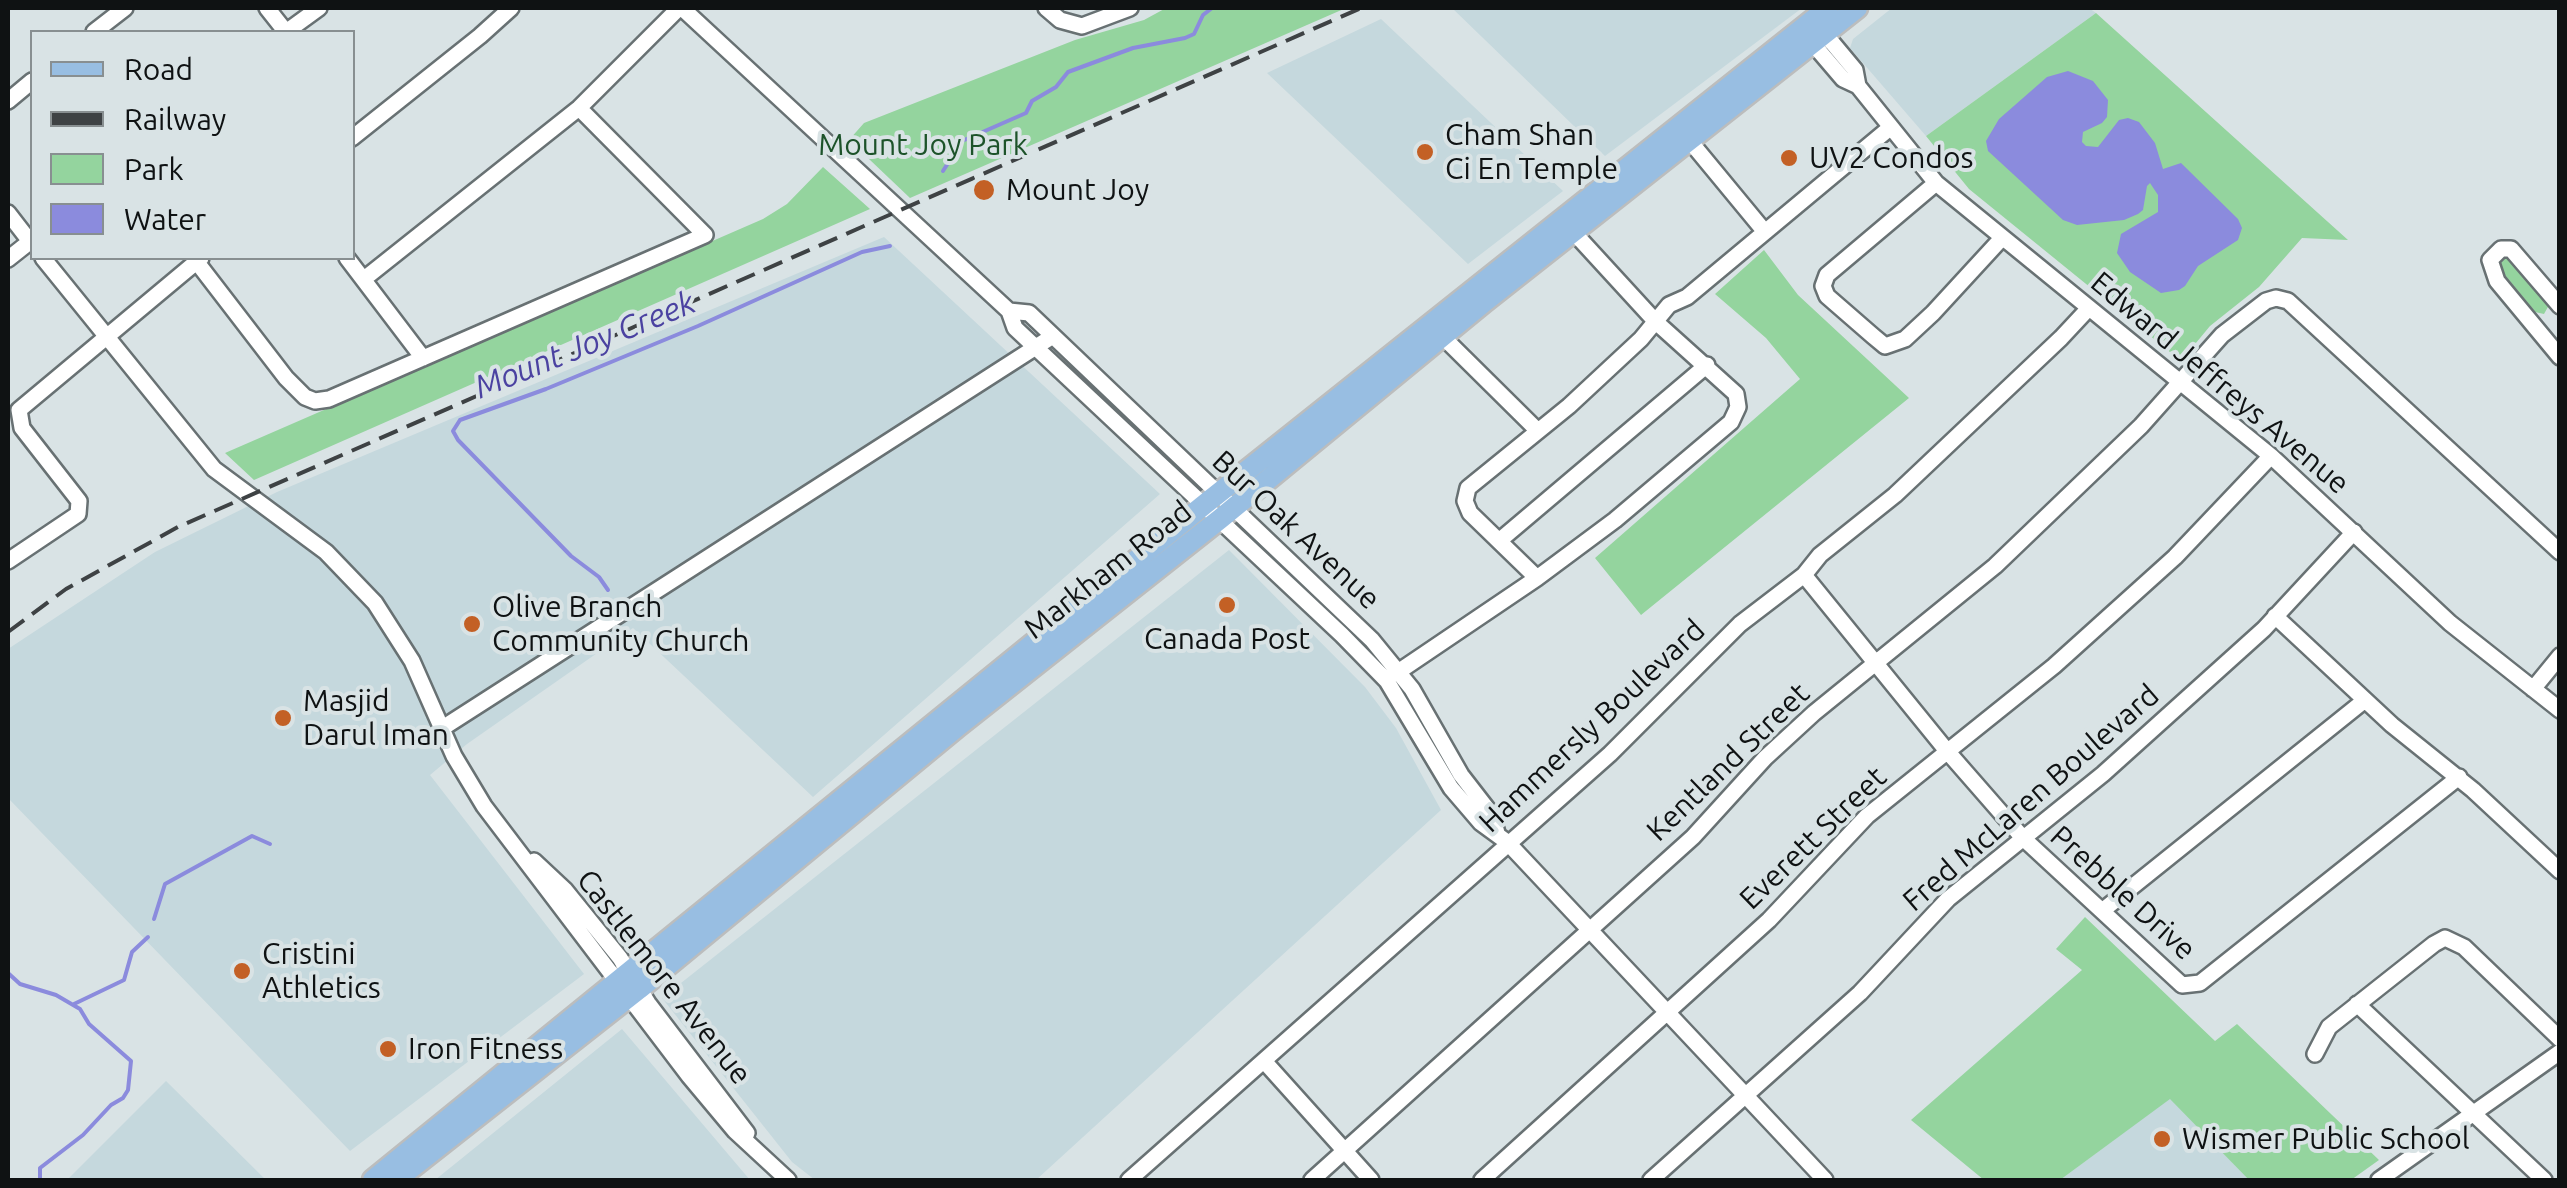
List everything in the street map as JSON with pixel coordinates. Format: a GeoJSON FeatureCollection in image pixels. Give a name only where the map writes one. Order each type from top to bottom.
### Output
{"type":"FeatureCollection","features":[{"type":"Feature","properties":{"kind":"main road","name":"Markham Road"},"geometry":{"type":"LineString","coordinates":[[373,1180],[958,726],[1219,507],[1816,27],[1857,8]]}},
{"type":"Feature","properties":{"kind":"main road","name":"Markham Road"},"geometry":{"type":"LineString","coordinates":[[1219,507],[1442,336],[1567,225],[1689,140],[1816,27]]}},
{"type":"Feature","properties":{"kind":"main road","name":"Markham Road"},"geometry":{"type":"LineString","coordinates":[[396,1180],[628,985]]}},
{"type":"Feature","properties":{"kind":"street"},"geometry":{"type":"LineString","coordinates":[[97,30],[126,8]]}},
{"type":"Feature","properties":{"kind":"street"},"geometry":{"type":"LineString","coordinates":[[267,8],[284,30]]}},
{"type":"Feature","properties":{"kind":"street"},"geometry":{"type":"LineString","coordinates":[[289,30],[319,8]]}},
{"type":"Feature","properties":{"kind":"street"},"geometry":{"type":"LineString","coordinates":[[355,136],[512,8]]}},
{"type":"Feature","properties":{"kind":"street"},"geometry":{"type":"LineString","coordinates":[[364,279],[579,108],[681,8]]}},
{"type":"Feature","properties":{"kind":"street","name":"Bur Oak Avenue"},"geometry":{"type":"LineString","coordinates":[[681,8],[1010,311],[1015,328],[1372,640],[1412,689],[1502,837]]}},
{"type":"Feature","properties":{"kind":"street"},"geometry":{"type":"LineString","coordinates":[[1046,8],[1060,20],[1082,26],[1130,8]]}},
{"type":"Feature","properties":{"kind":"street","name":"Edward Jeffreys Avenue"},"geometry":{"type":"LineString","coordinates":[[1816,27],[1843,78],[1858,86],[1936,183],[2271,456],[2450,622],[2560,710]]}},
{"type":"Feature","properties":{"kind":"street"},"geometry":{"type":"LineString","coordinates":[[8,100],[30,83]]}},
{"type":"Feature","properties":{"kind":"street"},"geometry":{"type":"LineString","coordinates":[[199,260],[286,378],[305,397],[316,401],[329,399],[704,235],[579,108]]}},
{"type":"Feature","properties":{"kind":"street"},"geometry":{"type":"LineString","coordinates":[[1537,578],[1470,513],[1465,501],[1468,488],[1641,340],[1669,305],[1686,297],[1890,127]]}},
{"type":"Feature","properties":{"kind":"street"},"geometry":{"type":"LineString","coordinates":[[1689,140],[1765,232]]}},
{"type":"Feature","properties":{"kind":"street"},"geometry":{"type":"LineString","coordinates":[[1936,183],[1827,275],[1823,286],[1827,296],[1873,336],[1885,346],[1905,339],[2002,238]]}},
{"type":"Feature","properties":{"kind":"street"},"geometry":{"type":"LineString","coordinates":[[8,213],[30,240]]}},
{"type":"Feature","properties":{"kind":"street"},"geometry":{"type":"LineString","coordinates":[[1398,672],[1615,520],[1731,422],[1738,407],[1736,394],[1656,322],[1567,225]]}},
{"type":"Feature","properties":{"kind":"street"},"geometry":{"type":"LineString","coordinates":[[8,259],[30,243]]}},
{"type":"Feature","properties":{"kind":"street"},"geometry":{"type":"LineString","coordinates":[[2536,330],[2560,308],[2511,249],[2501,250],[2490,260],[2497,281],[2536,330],[2560,357]]}},
{"type":"Feature","properties":{"kind":"street","name":"Castlemore Avenue"},"geometry":{"type":"LineString","coordinates":[[45,260],[218,473],[307,536],[360,584],[405,648],[476,794],[729,1106],[760,1154],[788,1180]]}},
{"type":"Feature","properties":{"kind":"street"},"geometry":{"type":"LineString","coordinates":[[8,561],[78,514],[79,502],[22,428],[19,410],[197,260]]}},
{"type":"Feature","properties":{"kind":"street"},"geometry":{"type":"LineString","coordinates":[[349,260],[422,358]]}},
{"type":"Feature","properties":{"kind":"street","name":"Kentland Street"},"geometry":{"type":"LineString","coordinates":[[1312,1180],[1693,837],[1777,746],[1995,566],[2142,426],[2239,321],[2270,299],[2288,301],[2560,552]]}},
{"type":"Feature","properties":{"kind":"street","name":"Hammersly Boulevard"},"geometry":{"type":"LineString","coordinates":[[1129,1180],[1452,897],[1502,837],[1610,754],[1740,624],[1895,495],[2089,308]]}},
{"type":"Feature","properties":{"kind":"street","name":"Bur Oak Avenue"},"geometry":{"type":"LineString","coordinates":[[1010,311],[1028,312],[1386,681],[1451,788],[1481,823],[1502,837],[1824,1180]]}},
{"type":"Feature","properties":{"kind":"street"},"geometry":{"type":"LineString","coordinates":[[442,729],[1052,336]]}},
{"type":"Feature","properties":{"kind":"street"},"geometry":{"type":"LineString","coordinates":[[1442,336],[1538,431]]}},
{"type":"Feature","properties":{"kind":"street"},"geometry":{"type":"LineString","coordinates":[[1499,540],[1706,365]]}},
{"type":"Feature","properties":{"kind":"street","name":"Everett Street"},"geometry":{"type":"LineString","coordinates":[[1482,1180],[1769,920],[1866,816],[2054,666],[2147,582],[2271,456]]}},
{"type":"Feature","properties":{"kind":"street","name":"Fred McLaren Boulevard"},"geometry":{"type":"LineString","coordinates":[[1651,1180],[1860,994],[1948,898],[2103,774],[2275,616],[2354,532]]}},
{"type":"Feature","properties":{"kind":"street","name":"Prebble Drive"},"geometry":{"type":"LineString","coordinates":[[1804,574],[1946,751],[2023,838],[2178,982],[2187,986],[2200,983],[2459,777]]}},
{"type":"Feature","properties":{"kind":"street"},"geometry":{"type":"LineString","coordinates":[[2275,616],[2560,871]]}},
{"type":"Feature","properties":{"kind":"street"},"geometry":{"type":"LineString","coordinates":[[2534,689],[2560,656]]}},
{"type":"Feature","properties":{"kind":"street"},"geometry":{"type":"LineString","coordinates":[[2102,910],[2365,700]]}},
{"type":"Feature","properties":{"kind":"street"},"geometry":{"type":"LineString","coordinates":[[2315,1054],[2329,1028],[2357,1004],[2434,944],[2450,939],[2464,947],[2560,1039]]}},
{"type":"Feature","properties":{"kind":"street"},"geometry":{"type":"LineString","coordinates":[[2357,1004],[2544,1180]]}},
{"type":"Feature","properties":{"kind":"street"},"geometry":{"type":"LineString","coordinates":[[2379,1180],[2560,1052]]}},
{"type":"Feature","properties":{"kind":"street"},"geometry":{"type":"LineString","coordinates":[[1264,1061],[1370,1180]]}},
{"type":"Feature","properties":{"kind":"shaded area"},"geometry":{"type":"Polygon","coordinates":[[[1452,8],[1802,8],[1605,156],[1452,8]]]}},
{"type":"Feature","properties":{"kind":"shaded area"},"geometry":{"type":"Polygon","coordinates":[[[1892,8],[2089,8],[2096,13],[1926,136],[1850,48],[1853,39],[1892,8]]]}},
{"type":"Feature","properties":{"kind":"shaded area"},"geometry":{"type":"Polygon","coordinates":[[[1381,19],[1563,191],[1468,264],[1267,73],[1381,19]]]}},
{"type":"Feature","properties":{"kind":"shaded area"},"geometry":{"type":"Polygon","coordinates":[[[884,237],[1160,494],[813,797],[633,628],[467,744],[430,775],[584,974],[350,1151],[8,798],[8,649],[155,552],[277,492],[884,237]]]}},
{"type":"Feature","properties":{"kind":"shaded area"},"geometry":{"type":"Polygon","coordinates":[[[1229,550],[1365,687],[1396,728],[1441,810],[1036,1180],[815,1180],[792,1162],[662,998],[1229,550]]]}},
{"type":"Feature","properties":{"kind":"shaded area"},"geometry":{"type":"Polygon","coordinates":[[[622,1029],[750,1180],[435,1180],[622,1029]]]}},
{"type":"Feature","properties":{"kind":"shaded area"},"geometry":{"type":"Polygon","coordinates":[[[166,1081],[266,1180],[67,1180],[166,1081]]]}},
{"type":"Feature","properties":{"kind":"shaded area","name":"Wismer Public School"},"geometry":{"type":"Polygon","coordinates":[[[2170,1098],[2249,1180],[2060,1180],[2170,1098]]]}},
{"type":"Feature","properties":{"kind":"green space","name":"Mount Joy Park"},"geometry":{"type":"Polygon","coordinates":[[[1166,8],[1346,8],[910,198],[849,140],[864,123],[1075,40],[1144,20],[1166,8]]]}},
{"type":"Feature","properties":{"kind":"green space"},"geometry":{"type":"Polygon","coordinates":[[[2096,13],[2348,240],[2302,238],[2259,287],[2210,326],[2181,361],[1969,189],[1926,136],[2096,13]]]}},
{"type":"Feature","properties":{"kind":"green space"},"geometry":{"type":"Polygon","coordinates":[[[823,167],[870,209],[254,480],[225,453],[763,219],[787,204],[823,167]]]}},
{"type":"Feature","properties":{"kind":"green space"},"geometry":{"type":"Polygon","coordinates":[[[1764,250],[1798,295],[1909,398],[1641,615],[1595,558],[1800,379],[1766,338],[1715,294],[1764,250]]]}},
{"type":"Feature","properties":{"kind":"green space"},"geometry":{"type":"Polygon","coordinates":[[[2508,257],[2546,300],[2549,305],[2544,314],[2535,312],[2503,273],[2500,261],[2508,257]]]}},
{"type":"Feature","properties":{"kind":"green space"},"geometry":{"type":"Polygon","coordinates":[[[2085,917],[2215,1041],[2237,1024],[2379,1160],[2351,1180],[2249,1180],[2170,1099],[2060,1180],[1984,1180],[1911,1120],[2082,970],[2056,949],[2085,917]]]}},
{"type":"Feature","properties":{"kind":"water"},"geometry":{"type":"Polygon","coordinates":[[[2068,71],[2093,81],[2108,100],[2107,117],[2083,132],[2082,142],[2086,146],[2098,147],[2119,120],[2139,122],[2155,143],[2163,169],[2181,163],[2238,219],[2242,228],[2238,240],[2198,266],[2179,290],[2161,293],[2130,272],[2117,253],[2121,234],[2158,212],[2158,195],[2150,183],[2143,210],[2138,214],[2124,220],[2077,225],[2063,220],[1988,151],[1986,141],[1999,119],[2047,77],[2068,71]]]}},
{"type":"Feature","properties":{"kind":"waterway","name":"Mount Joy Creek"},"geometry":{"type":"LineString","coordinates":[[943,171],[962,141],[1026,113],[1032,101],[1056,87],[1068,72],[1133,48],[1185,38],[1194,34],[1203,15],[1212,8]]}},
{"type":"Feature","properties":{"kind":"waterway","name":"Mount Joy Creek"},"geometry":{"type":"LineString","coordinates":[[608,590],[458,440],[453,431],[460,420],[698,326],[862,252],[890,246]]}},
{"type":"Feature","properties":{"kind":"waterway","name":"Mount Joy Creek"},"geometry":{"type":"LineString","coordinates":[[154,919],[165,884],[252,836],[270,844]]}},
{"type":"Feature","properties":{"kind":"waterway","name":"Mount Joy Creek"},"geometry":{"type":"LineString","coordinates":[[74,1004],[124,980],[132,952],[148,937]]}},
{"type":"Feature","properties":{"kind":"waterway","name":"Mount Joy Creek"},"geometry":{"type":"LineString","coordinates":[[8,973],[20,984],[56,995],[80,1009],[89,1024],[131,1061],[128,1090],[123,1098],[40,1168],[40,1180]]}},
{"type":"Feature","properties":{"kind":"railway"},"geometry":{"type":"LineString","coordinates":[[8,632],[66,589],[178,527],[1361,8]]}},
{"type":"Feature","properties":{"kind":"place","name":"Cham Shan Ci En Temple"},"geometry":{"type":"Point","coordinates":[1425,152]}},
{"type":"Feature","properties":{"kind":"place","name":"UV2 Condos"},"geometry":{"type":"Point","coordinates":[1789,158]}},
{"type":"Feature","properties":{"kind":"place","name":"Mount Joy"},"geometry":{"type":"Point","coordinates":[984,190]}},
{"type":"Feature","properties":{"kind":"place","name":"Canada Post"},"geometry":{"type":"Point","coordinates":[1227,605]}},
{"type":"Feature","properties":{"kind":"place","name":"Olive Branch Community Church"},"geometry":{"type":"Point","coordinates":[472,624]}},
{"type":"Feature","properties":{"kind":"place","name":"Masjid Darul Iman"},"geometry":{"type":"Point","coordinates":[283,718]}},
{"type":"Feature","properties":{"kind":"place","name":"Cristini Athletics"},"geometry":{"type":"Point","coordinates":[242,971]}},
{"type":"Feature","properties":{"kind":"place","name":"Iron Fitness"},"geometry":{"type":"Point","coordinates":[388,1049]}},
{"type":"Feature","properties":{"kind":"place","name":"Wismer Public School"},"geometry":{"type":"Point","coordinates":[2162,1139]}}]}
